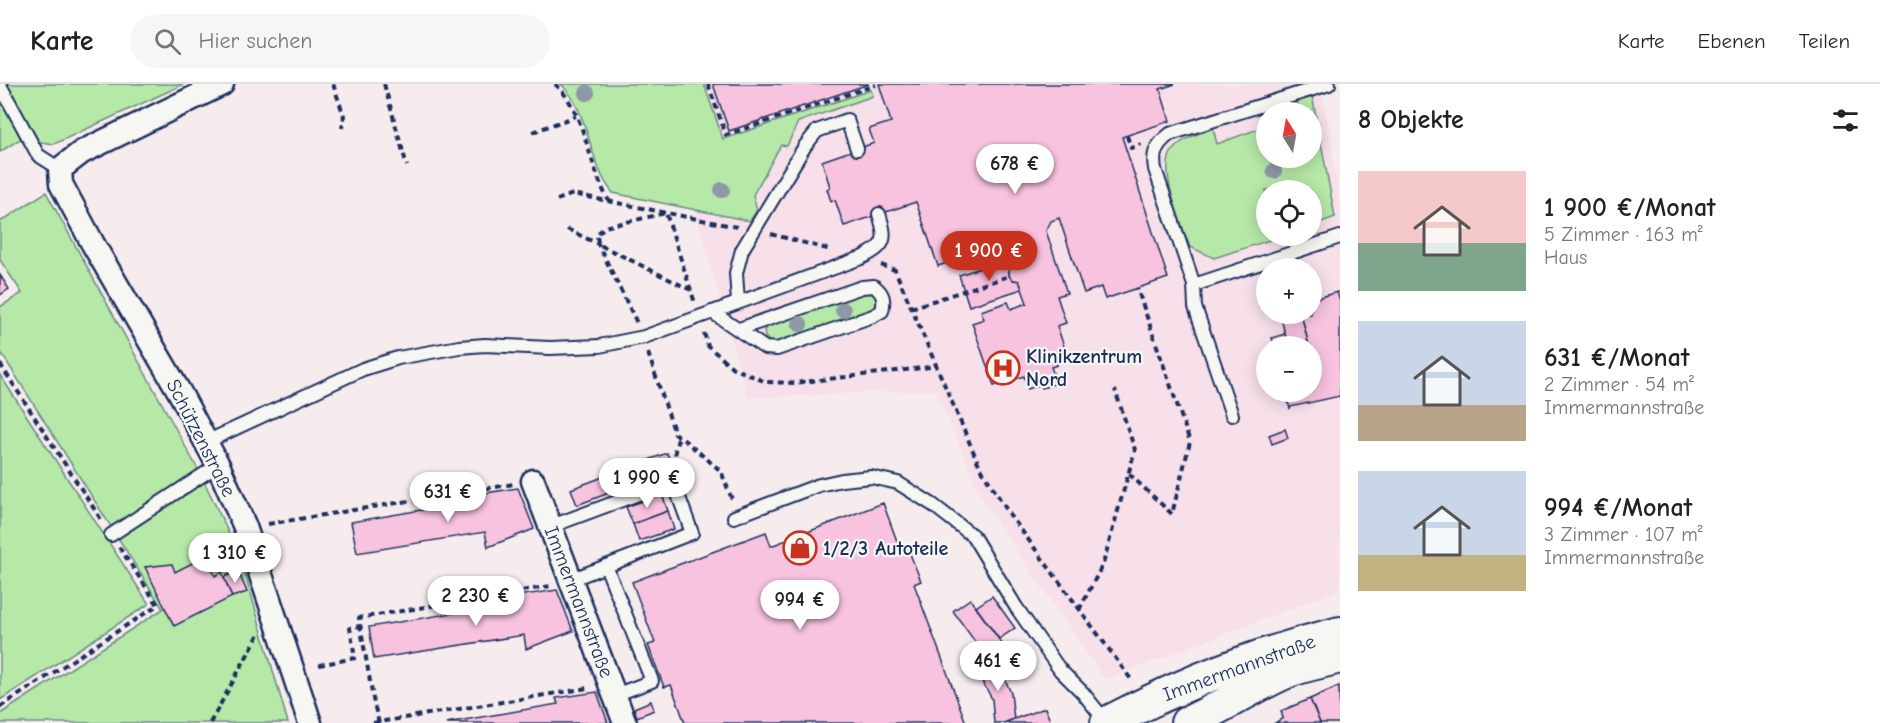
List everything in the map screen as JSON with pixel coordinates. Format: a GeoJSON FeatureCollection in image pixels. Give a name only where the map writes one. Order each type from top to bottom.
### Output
{"type":"FeatureCollection","features":[{"type":"Feature","properties":{"kind":"street"},"geometry":{"type":"LineString","coordinates":[[60,170],[82,152],[222,84]]}},
{"type":"Feature","properties":{"kind":"street","name":"Schützenstraße"},"geometry":{"type":"LineString","coordinates":[[60,170],[61,184],[93,244],[218,465],[245,527],[310,723]]}},
{"type":"Feature","properties":{"kind":"street","name":"Immermannstraße"},"geometry":{"type":"LineString","coordinates":[[533,481],[626,723]]}},
{"type":"Feature","properties":{"kind":"street","name":"Immermannstraße"},"geometry":{"type":"LineString","coordinates":[[1107,723],[1142,711],[1175,689],[1269,653],[1340,633]]}},
{"type":"Feature","properties":{"kind":"street","name":"Immermannstraße"},"geometry":{"type":"LineString","coordinates":[[1187,723],[1287,672],[1340,657]]}},
{"type":"Feature","properties":{"kind":"lane"},"geometry":{"type":"LineString","coordinates":[[1232,415],[1195,307],[1194,285],[1153,159],[1159,142],[1170,134],[1329,84]]}},
{"type":"Feature","properties":{"kind":"lane"},"geometry":{"type":"LineString","coordinates":[[0,86],[38,155],[60,170]]}},
{"type":"Feature","properties":{"kind":"lane"},"geometry":{"type":"LineString","coordinates":[[738,302],[736,273],[742,250],[805,146],[818,131],[847,120],[857,149]]}},
{"type":"Feature","properties":{"kind":"lane"},"geometry":{"type":"LineString","coordinates":[[206,442],[363,369],[398,358],[459,347],[485,345],[550,348],[599,346],[644,337],[878,250],[884,240],[884,228],[879,214]]}},
{"type":"Feature","properties":{"kind":"lane"},"geometry":{"type":"LineString","coordinates":[[1194,285],[1340,237]]}},
{"type":"Feature","properties":{"kind":"lane"},"geometry":{"type":"LineString","coordinates":[[712,312],[765,348],[777,349],[873,316],[882,311],[885,302],[881,291],[874,286],[862,287],[740,329]]}},
{"type":"Feature","properties":{"kind":"lane"},"geometry":{"type":"LineString","coordinates":[[111,535],[218,465]]}},
{"type":"Feature","properties":{"kind":"lane"},"geometry":{"type":"LineString","coordinates":[[734,516],[819,485],[842,480],[871,477],[898,483],[933,505],[973,536],[1060,670],[1083,693],[1107,723]]}},
{"type":"Feature","properties":{"kind":"lane"},"geometry":{"type":"LineString","coordinates":[[549,527],[672,481],[692,533],[570,580]]}},
{"type":"Feature","properties":{"kind":"lane"},"geometry":{"type":"LineString","coordinates":[[606,566],[652,681],[613,690]]}},
{"type":"Feature","properties":{"kind":"path"},"geometry":{"type":"LineString","coordinates":[[333,84],[344,116],[342,128]]}},
{"type":"Feature","properties":{"kind":"path"},"geometry":{"type":"LineString","coordinates":[[384,84],[407,166]]}},
{"type":"Feature","properties":{"kind":"path"},"geometry":{"type":"LineString","coordinates":[[555,84],[562,91],[576,116],[600,186],[609,201]]}},
{"type":"Feature","properties":{"kind":"path"},"geometry":{"type":"LineString","coordinates":[[708,84],[726,135],[876,85]]}},
{"type":"Feature","properties":{"kind":"path"},"geometry":{"type":"LineString","coordinates":[[533,132],[576,116]]}},
{"type":"Feature","properties":{"kind":"path"},"geometry":{"type":"LineString","coordinates":[[1127,136],[1131,148],[1142,144]]}},
{"type":"Feature","properties":{"kind":"path"},"geometry":{"type":"LineString","coordinates":[[557,200],[573,194],[754,230],[861,258],[895,270],[980,466],[1008,512],[1079,610],[1142,711]]}},
{"type":"Feature","properties":{"kind":"path"},"geometry":{"type":"LineString","coordinates":[[567,229],[598,244],[644,337],[675,434],[721,471],[733,502]]}},
{"type":"Feature","properties":{"kind":"path"},"geometry":{"type":"LineString","coordinates":[[911,308],[1009,276]]}},
{"type":"Feature","properties":{"kind":"path"},"geometry":{"type":"LineString","coordinates":[[1129,474],[1172,514],[1190,442],[1137,288]]}},
{"type":"Feature","properties":{"kind":"path"},"geometry":{"type":"LineString","coordinates":[[0,364],[158,605],[0,707]]}},
{"type":"Feature","properties":{"kind":"path"},"geometry":{"type":"LineString","coordinates":[[1079,610],[1103,564],[1135,450],[1115,390]]}},
{"type":"Feature","properties":{"kind":"path"},"geometry":{"type":"LineString","coordinates":[[672,481],[678,468],[675,449],[679,436]]}},
{"type":"Feature","properties":{"kind":"path"},"geometry":{"type":"LineString","coordinates":[[268,524],[533,481]]}},
{"type":"Feature","properties":{"kind":"path"},"geometry":{"type":"LineString","coordinates":[[379,722],[359,618],[556,585],[570,580]]}},
{"type":"Feature","properties":{"kind":"path"},"geometry":{"type":"LineString","coordinates":[[210,723],[272,612]]}},
{"type":"Feature","properties":{"kind":"path"},"geometry":{"type":"LineString","coordinates":[[318,666],[355,658],[350,628],[360,626]]}},
{"type":"Feature","properties":{"kind":"path"},"geometry":{"type":"LineString","coordinates":[[373,723],[613,690]]}},
{"type":"Feature","properties":{"kind":"shaded area","name":"Klinikzentrum Nord"},"geometry":{"type":"Polygon","coordinates":[[[578,84],[1322,84],[1340,204],[1340,590],[1105,680],[982,500],[935,390],[748,398],[689,191],[578,84]]]}},
{"type":"Feature","properties":{"kind":"green space"},"geometry":{"type":"Polygon","coordinates":[[[0,84],[184,84],[54,144],[20,139],[0,152],[0,84]]]}},
{"type":"Feature","properties":{"kind":"green space"},"geometry":{"type":"Polygon","coordinates":[[[561,84],[704,84],[723,139],[871,90],[873,96],[798,122],[787,146],[781,145],[753,195],[757,210],[750,221],[613,193],[598,167],[578,109],[561,84]]]}},
{"type":"Feature","properties":{"kind":"green space"},"geometry":{"type":"Polygon","coordinates":[[[1312,95],[1313,102],[1297,102],[1297,100],[1312,95]]]}},
{"type":"Feature","properties":{"kind":"green space"},"geometry":{"type":"Polygon","coordinates":[[[1213,128],[1217,144],[1256,130],[1256,168],[1322,168],[1322,148],[1335,217],[1322,222],[1322,180],[1256,180],[1256,244],[1214,258],[1190,247],[1172,197],[1168,170],[1169,158],[1177,146],[1213,128]]]}},
{"type":"Feature","properties":{"kind":"green space"},"geometry":{"type":"Polygon","coordinates":[[[46,192],[201,475],[241,559],[288,723],[0,723],[0,714],[163,609],[0,351],[0,307],[22,293],[0,260],[0,222],[46,192]]]}},
{"type":"Feature","properties":{"kind":"green space"},"geometry":{"type":"Polygon","coordinates":[[[866,292],[873,293],[876,298],[873,310],[777,342],[770,342],[765,337],[764,330],[770,325],[866,292]]]}},
{"type":"Feature","properties":{"kind":"green space"},"geometry":{"type":"Polygon","coordinates":[[[0,375],[149,604],[0,700],[0,375]]]}},
{"type":"Feature","properties":{"kind":"building"},"geometry":{"type":"Polygon","coordinates":[[[713,84],[869,84],[729,131],[713,84]]]}},
{"type":"Feature","properties":{"kind":"building"},"geometry":{"type":"Polygon","coordinates":[[[879,84],[1175,84],[1160,89],[1170,121],[1122,137],[1168,278],[1105,299],[1101,287],[1084,293],[1059,218],[1051,221],[1046,231],[1067,293],[1057,296],[1066,323],[1057,326],[1067,355],[1055,359],[1057,365],[1051,367],[1057,383],[1042,388],[1041,384],[1028,389],[1024,376],[994,386],[972,323],[984,319],[981,311],[1008,302],[1011,309],[1027,303],[1019,281],[1009,276],[1009,269],[1014,265],[1006,243],[990,249],[992,255],[965,265],[963,258],[938,266],[916,202],[844,226],[835,200],[831,201],[827,189],[830,187],[822,161],[874,143],[869,129],[891,122],[879,84]]]}},
{"type":"Feature","properties":{"kind":"building"},"geometry":{"type":"Polygon","coordinates":[[[1011,258],[1014,265],[1009,269],[1009,276],[1019,281],[1022,289],[969,306],[959,275],[1011,258]]]}},
{"type":"Feature","properties":{"kind":"building"},"geometry":{"type":"Polygon","coordinates":[[[0,275],[9,289],[0,295],[0,275]]]}},
{"type":"Feature","properties":{"kind":"building"},"geometry":{"type":"Polygon","coordinates":[[[1337,292],[1340,302],[1340,396],[1322,400],[1322,336],[1306,336],[1304,324],[1322,324],[1322,297],[1337,292]]]}},
{"type":"Feature","properties":{"kind":"building"},"geometry":{"type":"Polygon","coordinates":[[[1282,324],[1304,324],[1306,336],[1286,336],[1282,324]]]}},
{"type":"Feature","properties":{"kind":"building"},"geometry":{"type":"Polygon","coordinates":[[[1288,402],[1313,402],[1290,407],[1290,409],[1288,402]]]}},
{"type":"Feature","properties":{"kind":"building"},"geometry":{"type":"Polygon","coordinates":[[[1285,429],[1288,438],[1272,444],[1269,435],[1285,429]]]}},
{"type":"Feature","properties":{"kind":"building"},"geometry":{"type":"Polygon","coordinates":[[[667,453],[673,469],[577,505],[571,489],[667,453]]]}},
{"type":"Feature","properties":{"kind":"building"},"geometry":{"type":"Polygon","coordinates":[[[518,488],[534,529],[488,547],[485,532],[357,553],[351,522],[480,500],[479,494],[518,488]]]}},
{"type":"Feature","properties":{"kind":"building"},"geometry":{"type":"Polygon","coordinates":[[[662,494],[668,511],[633,524],[626,507],[662,494]]]}},
{"type":"Feature","properties":{"kind":"building"},"geometry":{"type":"Polygon","coordinates":[[[883,503],[901,552],[908,549],[921,581],[914,584],[966,723],[685,723],[671,685],[664,687],[648,645],[655,643],[632,582],[766,532],[771,546],[883,503]]]}},
{"type":"Feature","properties":{"kind":"building"},"geometry":{"type":"Polygon","coordinates":[[[668,511],[674,529],[639,541],[633,524],[668,511]]]}},
{"type":"Feature","properties":{"kind":"building"},"geometry":{"type":"Polygon","coordinates":[[[206,556],[215,576],[222,572],[232,597],[174,626],[145,567],[172,564],[175,572],[206,556]]]}},
{"type":"Feature","properties":{"kind":"building"},"geometry":{"type":"Polygon","coordinates":[[[238,571],[247,592],[232,597],[224,577],[238,571]]]}},
{"type":"Feature","properties":{"kind":"building"},"geometry":{"type":"Polygon","coordinates":[[[557,590],[573,631],[526,649],[524,635],[374,659],[369,627],[519,602],[517,596],[557,590]]]}},
{"type":"Feature","properties":{"kind":"building"},"geometry":{"type":"Polygon","coordinates":[[[992,596],[1015,628],[999,639],[976,607],[992,596]]]}},
{"type":"Feature","properties":{"kind":"building"},"geometry":{"type":"Polygon","coordinates":[[[970,599],[1005,648],[988,660],[953,611],[970,599]]]}},
{"type":"Feature","properties":{"kind":"building"},"geometry":{"type":"Polygon","coordinates":[[[992,659],[1011,693],[1014,719],[1004,723],[994,723],[992,699],[977,672],[992,659]]]}},
{"type":"Feature","properties":{"kind":"building"},"geometry":{"type":"Polygon","coordinates":[[[1339,686],[1340,723],[1320,723],[1310,699],[1339,686]]]}},
{"type":"Feature","properties":{"kind":"building"},"geometry":{"type":"Polygon","coordinates":[[[597,692],[608,723],[446,723],[558,704],[556,698],[597,692]]]}},
{"type":"Feature","properties":{"kind":"building"},"geometry":{"type":"Polygon","coordinates":[[[1310,699],[1320,723],[1275,723],[1283,718],[1281,711],[1310,699]]]}},
{"type":"Feature","properties":{"kind":"building"},"geometry":{"type":"Polygon","coordinates":[[[651,701],[654,710],[637,717],[634,708],[651,701]]]}},
{"type":"Feature","properties":{"kind":"building"},"geometry":{"type":"Polygon","coordinates":[[[1045,708],[1051,723],[1004,723],[1014,719],[1045,708]]]}},
{"type":"Feature","properties":{"kind":"place","name":"Klinikzentrum Nord"},"geometry":{"type":"Point","coordinates":[1003,368]}},
{"type":"Feature","properties":{"kind":"place","name":"1/2/3 Autoteile"},"geometry":{"type":"Point","coordinates":[800,548]}}]}
